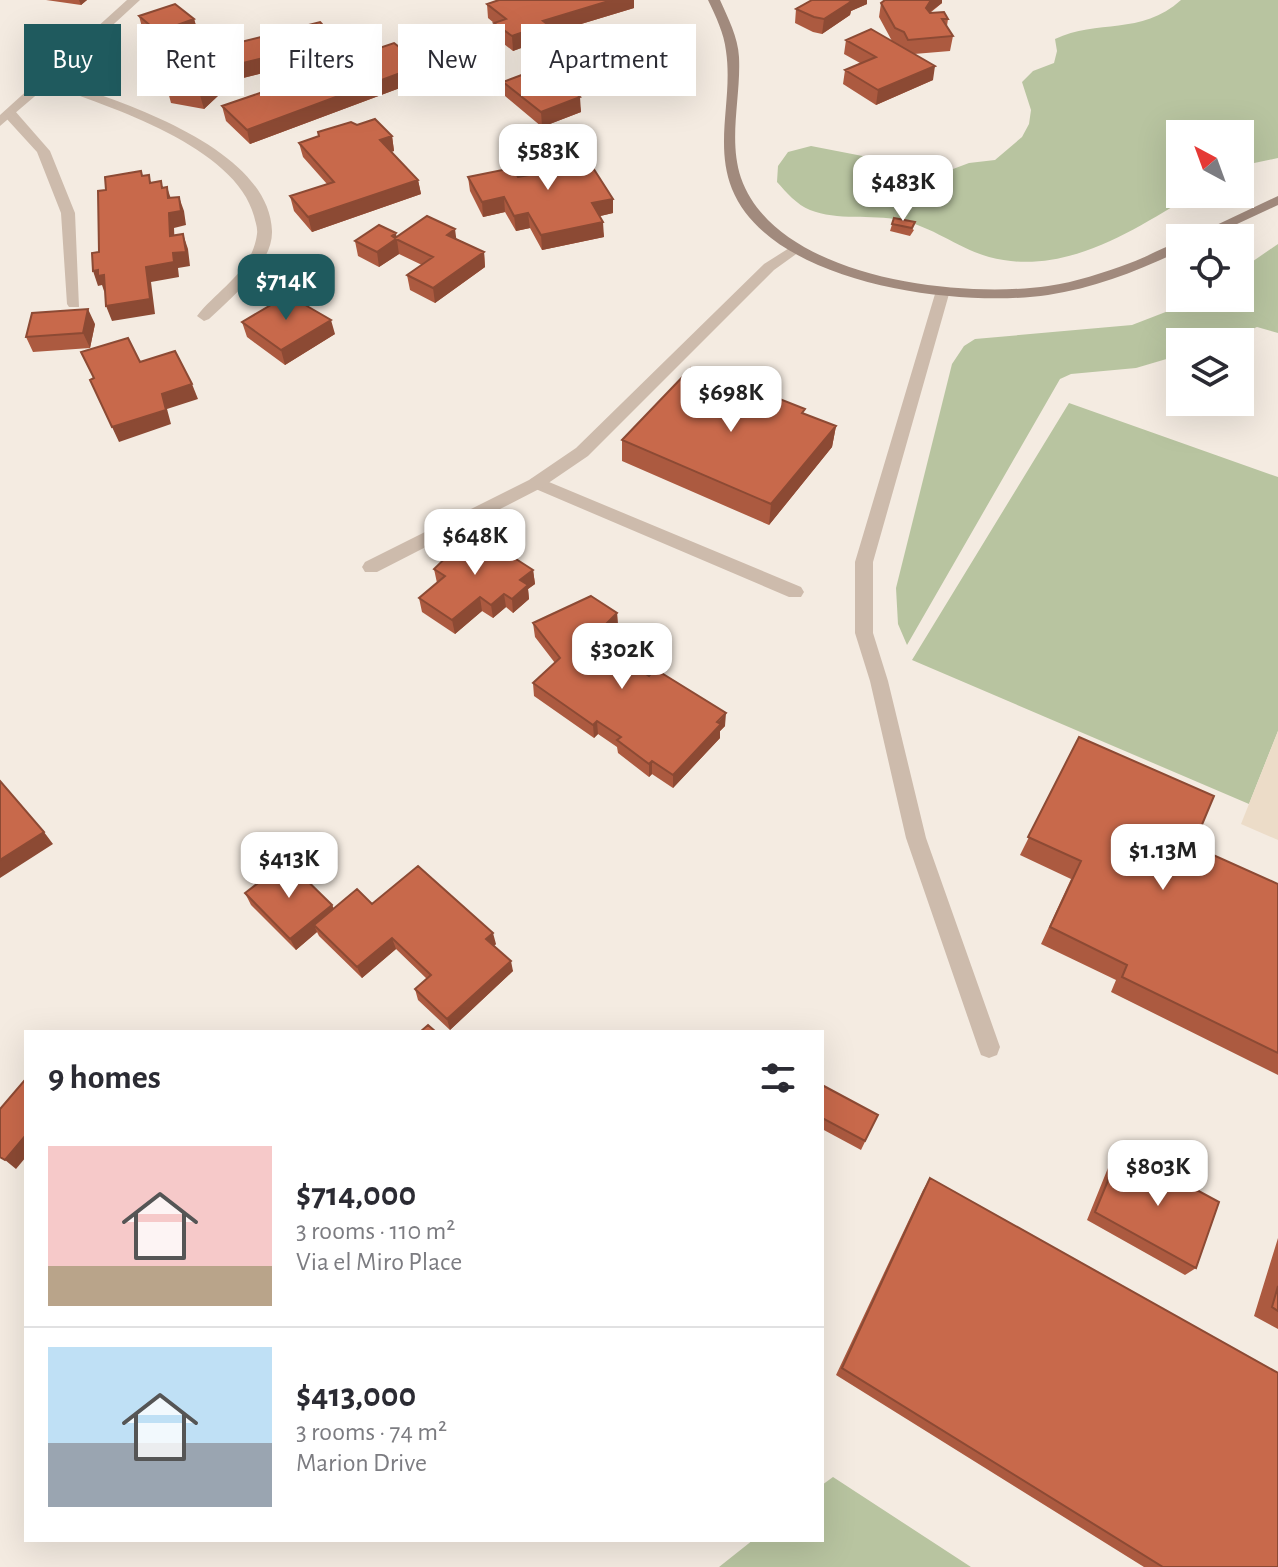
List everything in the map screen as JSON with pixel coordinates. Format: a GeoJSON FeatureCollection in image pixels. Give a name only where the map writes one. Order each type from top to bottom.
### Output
{"type":"FeatureCollection","features":[{"type":"Feature","properties":{"kind":"main road"},"geometry":{"type":"LineString","coordinates":[[714,0],[727,27],[733,56],[726,130],[730,164],[741,193],[756,218],[794,249],[874,281],[942,294],[1006,296],[1074,287],[1166,253]]}},
{"type":"Feature","properties":{"kind":"main road"},"geometry":{"type":"LineString","coordinates":[[1226,224],[1278,200]]}},
{"type":"Feature","properties":{"kind":"street"},"geometry":{"type":"LineString","coordinates":[[109,24],[134,0]]}},
{"type":"Feature","properties":{"kind":"street"},"geometry":{"type":"LineString","coordinates":[[31,96],[5,118],[43,151],[68,213],[74,304]]}},
{"type":"Feature","properties":{"kind":"street"},"geometry":{"type":"LineString","coordinates":[[94,96],[167,126],[230,166],[255,193],[267,225],[264,245],[254,267],[231,296],[204,316]]}},
{"type":"Feature","properties":{"kind":"street"},"geometry":{"type":"LineString","coordinates":[[371,567],[537,483],[582,452],[769,267],[794,249]]}},
{"type":"Feature","properties":{"kind":"street"},"geometry":{"type":"LineString","coordinates":[[942,294],[864,562],[861,605],[864,633],[879,681],[916,838],[989,1047]]}},
{"type":"Feature","properties":{"kind":"street"},"geometry":{"type":"LineString","coordinates":[[537,483],[795,592]]}},
{"type":"Feature","properties":{"kind":"green space"},"geometry":{"type":"Polygon","coordinates":[[[1181,0],[1278,0],[1278,158],[1254,163],[1254,120],[1166,120],[1166,208],[1170,208],[1096,247],[1044,261],[1017,262],[989,257],[912,223],[810,210],[796,202],[777,182],[778,166],[788,152],[811,146],[945,172],[969,163],[995,160],[1022,137],[1029,124],[1031,110],[1022,82],[1033,71],[1054,63],[1057,51],[1055,39],[1071,33],[1135,23],[1166,11],[1181,0]]]}},
{"type":"Feature","properties":{"kind":"green space"},"geometry":{"type":"Polygon","coordinates":[[[1278,244],[1278,333],[1257,327],[1166,328],[1166,359],[1136,368],[1071,374],[1060,379],[907,645],[898,624],[896,588],[952,364],[964,346],[975,339],[1132,325],[1166,312],[1254,312],[1254,260],[1278,244]]]}},
{"type":"Feature","properties":{"kind":"green space"},"geometry":{"type":"Polygon","coordinates":[[[1069,403],[1278,477],[1278,731],[1249,804],[912,660],[1069,403]]]}},
{"type":"Feature","properties":{"kind":"green space"},"geometry":{"type":"Polygon","coordinates":[[[833,1477],[971,1567],[719,1567],[750,1542],[824,1542],[824,1484],[833,1477]]]}},
{"type":"Feature","properties":{"kind":"shaded area"},"geometry":{"type":"Polygon","coordinates":[[[1278,731],[1278,840],[1241,824],[1278,731]]]}},
{"type":"Feature","properties":{"kind":"building"},"geometry":{"type":"Polygon","coordinates":[[[499,0],[612,0],[543,21],[547,24],[521,24],[521,33],[512,36],[505,31],[505,24],[494,23],[506,19],[487,4],[499,0]]]}},
{"type":"Feature","properties":{"kind":"building"},"geometry":{"type":"Polygon","coordinates":[[[812,0],[852,1],[824,19],[796,9],[812,0]]]}},
{"type":"Feature","properties":{"kind":"building"},"geometry":{"type":"Polygon","coordinates":[[[885,0],[931,0],[926,8],[930,13],[944,12],[948,19],[942,19],[953,36],[908,40],[904,32],[895,28],[881,3],[885,0]]]}},
{"type":"Feature","properties":{"kind":"building"},"geometry":{"type":"Polygon","coordinates":[[[175,4],[194,19],[180,24],[148,24],[139,16],[175,4]]]}},
{"type":"Feature","properties":{"kind":"building"},"geometry":{"type":"Polygon","coordinates":[[[871,29],[935,66],[878,90],[845,70],[876,57],[846,40],[871,29]]]}},
{"type":"Feature","properties":{"kind":"building"},"geometry":{"type":"Polygon","coordinates":[[[260,37],[260,59],[244,63],[244,41],[260,37]]]}},
{"type":"Feature","properties":{"kind":"building"},"geometry":{"type":"Polygon","coordinates":[[[394,43],[398,46],[398,74],[382,80],[382,47],[394,43]]]}},
{"type":"Feature","properties":{"kind":"building"},"geometry":{"type":"Polygon","coordinates":[[[521,75],[521,96],[580,97],[541,112],[505,84],[521,75]]]}},
{"type":"Feature","properties":{"kind":"building"},"geometry":{"type":"Polygon","coordinates":[[[260,93],[260,96],[339,96],[247,130],[222,106],[260,93]]]}},
{"type":"Feature","properties":{"kind":"building"},"geometry":{"type":"Polygon","coordinates":[[[375,119],[392,136],[380,140],[418,180],[308,217],[290,196],[334,182],[299,143],[319,136],[318,132],[351,122],[357,125],[375,119]]]}},
{"type":"Feature","properties":{"kind":"building"},"geometry":{"type":"Polygon","coordinates":[[[559,148],[568,162],[588,160],[613,199],[592,203],[603,222],[541,235],[528,213],[514,216],[504,197],[482,202],[468,177],[513,168],[518,177],[535,174],[524,155],[559,148]]]}},
{"type":"Feature","properties":{"kind":"building"},"geometry":{"type":"Polygon","coordinates":[[[141,171],[142,176],[149,175],[150,183],[161,181],[162,188],[167,187],[168,198],[179,197],[181,211],[169,213],[170,236],[183,234],[186,252],[173,253],[174,262],[146,267],[150,299],[106,306],[104,275],[98,276],[98,270],[93,271],[92,253],[99,252],[98,191],[106,190],[105,177],[141,171]]]}},
{"type":"Feature","properties":{"kind":"building"},"geometry":{"type":"Polygon","coordinates":[[[427,216],[455,229],[447,235],[484,252],[433,288],[407,275],[433,257],[396,239],[377,252],[355,241],[379,225],[396,233],[392,236],[395,238],[427,216]]]}},
{"type":"Feature","properties":{"kind":"building"},"geometry":{"type":"Polygon","coordinates":[[[894,218],[915,222],[912,228],[892,224],[894,218]]]}},
{"type":"Feature","properties":{"kind":"building"},"geometry":{"type":"Polygon","coordinates":[[[288,295],[331,320],[281,350],[242,322],[288,295]]]}},
{"type":"Feature","properties":{"kind":"building"},"geometry":{"type":"Polygon","coordinates":[[[88,309],[83,333],[26,337],[32,313],[88,309]]]}},
{"type":"Feature","properties":{"kind":"building"},"geometry":{"type":"Polygon","coordinates":[[[128,338],[140,362],[175,351],[192,384],[162,394],[166,410],[112,427],[81,352],[128,338]]]}},
{"type":"Feature","properties":{"kind":"building"},"geometry":{"type":"Polygon","coordinates":[[[691,368],[721,380],[724,377],[805,409],[802,413],[836,426],[771,504],[622,440],[691,368]]]}},
{"type":"Feature","properties":{"kind":"building"},"geometry":{"type":"Polygon","coordinates":[[[477,534],[533,570],[520,580],[528,585],[512,599],[504,594],[491,605],[480,597],[452,620],[419,598],[445,576],[434,569],[462,542],[465,544],[477,534]]]}},
{"type":"Feature","properties":{"kind":"building"},"geometry":{"type":"Polygon","coordinates":[[[591,596],[617,613],[591,639],[649,676],[655,669],[726,713],[717,722],[721,724],[673,775],[652,761],[649,764],[617,740],[621,737],[597,721],[593,725],[533,683],[560,658],[533,623],[591,596]]]}},
{"type":"Feature","properties":{"kind":"building"},"geometry":{"type":"Polygon","coordinates":[[[1079,737],[1214,796],[1193,846],[1278,884],[1278,1053],[1122,977],[1127,965],[1050,927],[1081,861],[1028,837],[1079,737]]]}},
{"type":"Feature","properties":{"kind":"building"},"geometry":{"type":"Polygon","coordinates":[[[0,781],[44,832],[0,860],[0,781]]]}},
{"type":"Feature","properties":{"kind":"building"},"geometry":{"type":"Polygon","coordinates":[[[287,861],[332,905],[290,939],[245,893],[287,861]]]}},
{"type":"Feature","properties":{"kind":"building"},"geometry":{"type":"Polygon","coordinates":[[[418,866],[493,933],[486,939],[511,961],[447,1019],[415,989],[431,975],[392,938],[357,967],[314,925],[357,889],[372,904],[418,866]]]}},
{"type":"Feature","properties":{"kind":"building"},"geometry":{"type":"Polygon","coordinates":[[[24,1081],[24,1137],[5,1160],[0,1157],[0,1109],[24,1081]]]}},
{"type":"Feature","properties":{"kind":"building"},"geometry":{"type":"Polygon","coordinates":[[[824,1086],[878,1115],[865,1141],[824,1119],[824,1086]]]}},
{"type":"Feature","properties":{"kind":"building"},"geometry":{"type":"Polygon","coordinates":[[[1121,1149],[1219,1202],[1196,1268],[1095,1212],[1121,1149]]]}},
{"type":"Feature","properties":{"kind":"building"},"geometry":{"type":"Polygon","coordinates":[[[930,1178],[1278,1373],[1278,1567],[1163,1567],[842,1368],[930,1178]]]}},
{"type":"Feature","properties":{"kind":"building"},"geometry":{"type":"Polygon","coordinates":[[[1278,1286],[1278,1311],[1272,1307],[1278,1286]]]}}]}
